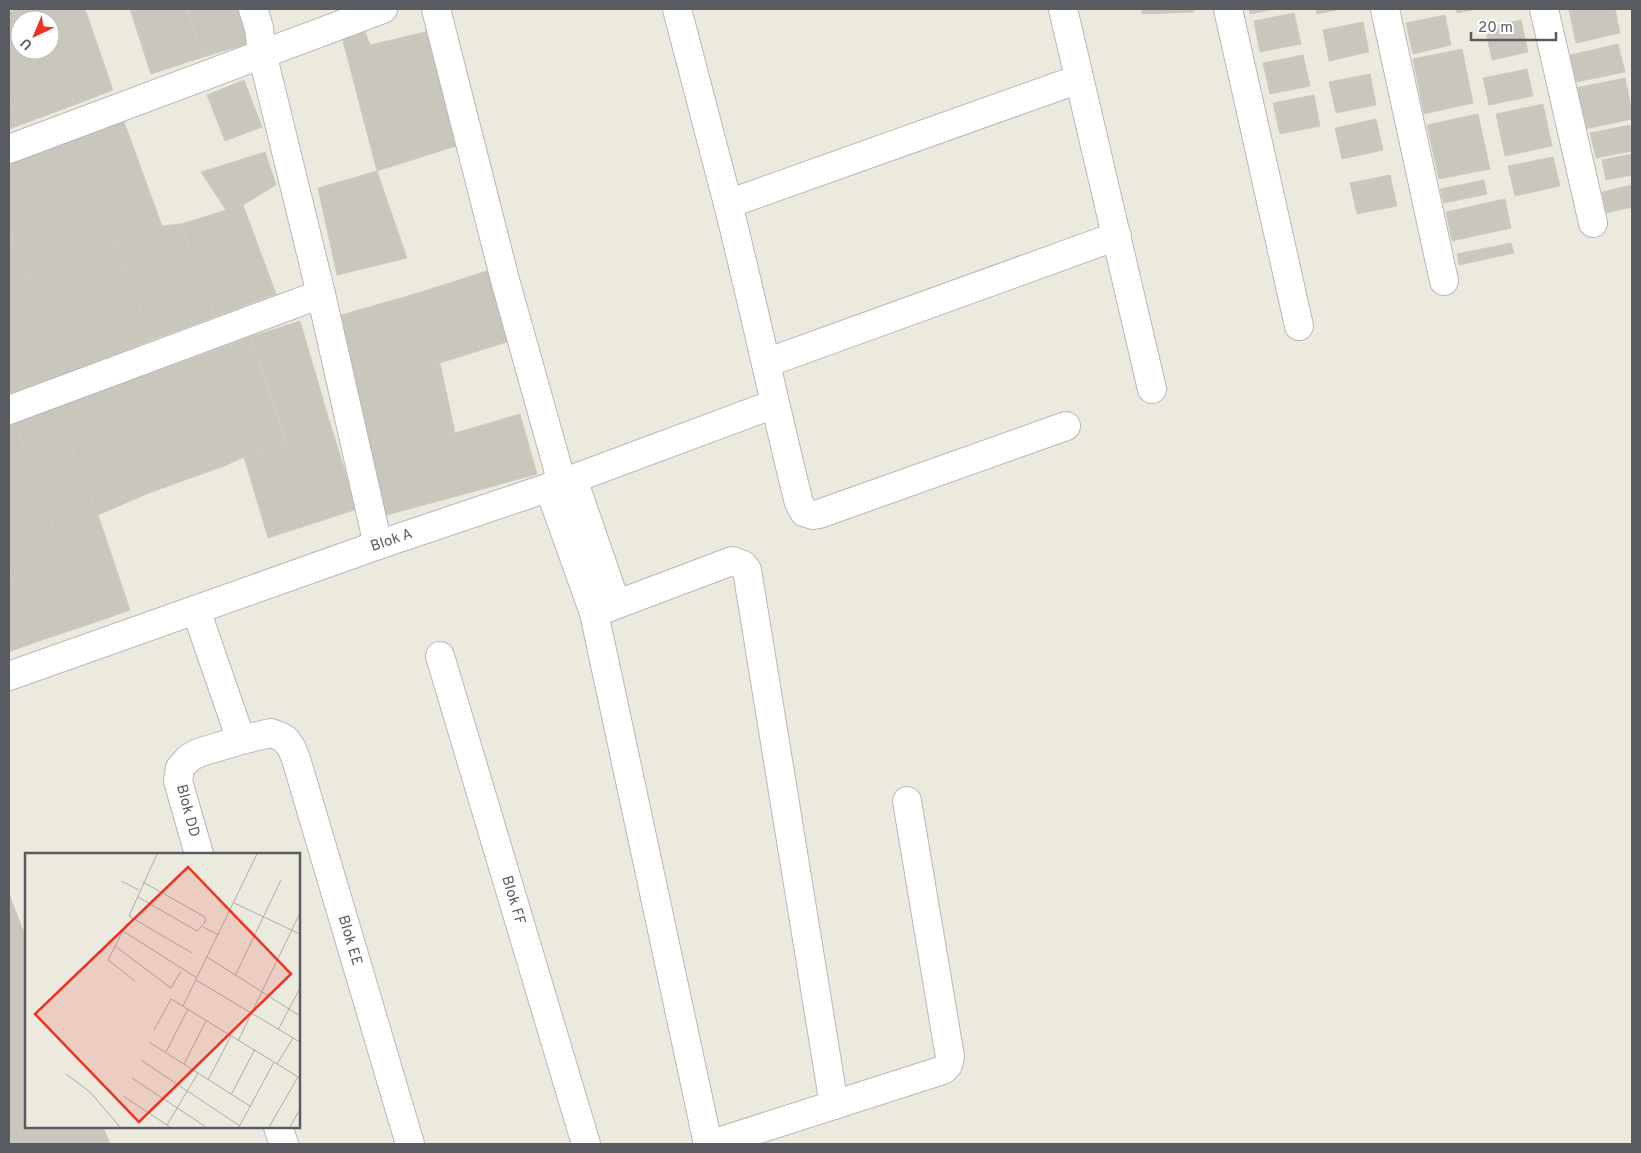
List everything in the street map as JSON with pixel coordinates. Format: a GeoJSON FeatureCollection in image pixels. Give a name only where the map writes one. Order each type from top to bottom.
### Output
{"type":"FeatureCollection","features":[{"type":"Feature","properties":{"kind":"street"},"geometry":{"type":"LineString","coordinates":[[253,9],[259,28],[262,53],[321,294],[378,545]]}},
{"type":"Feature","properties":{"kind":"street"},"geometry":{"type":"LineString","coordinates":[[9,149],[383,9]]}},
{"type":"Feature","properties":{"kind":"street"},"geometry":{"type":"LineString","coordinates":[[436,9],[505,280],[561,483],[605,608],[708,1144]]}},
{"type":"Feature","properties":{"kind":"street"},"geometry":{"type":"LineString","coordinates":[[677,9],[728,204],[774,404],[799,503],[804,512],[813,515],[1066,426]]}},
{"type":"Feature","properties":{"kind":"street"},"geometry":{"type":"LineString","coordinates":[[1063,9],[1152,389]]}},
{"type":"Feature","properties":{"kind":"street"},"geometry":{"type":"LineString","coordinates":[[1228,9],[1299,326]]}},
{"type":"Feature","properties":{"kind":"street"},"geometry":{"type":"LineString","coordinates":[[1385,9],[1444,281]]}},
{"type":"Feature","properties":{"kind":"street"},"geometry":{"type":"LineString","coordinates":[[1544,9],[1593,223]]}},
{"type":"Feature","properties":{"kind":"street"},"geometry":{"type":"LineString","coordinates":[[728,204],[1079,79]]}},
{"type":"Feature","properties":{"kind":"street"},"geometry":{"type":"LineString","coordinates":[[766,363],[1117,236]]}},
{"type":"Feature","properties":{"kind":"street"},"geometry":{"type":"LineString","coordinates":[[9,410],[321,294]]}},
{"type":"Feature","properties":{"kind":"street","name":"Blok A"},"geometry":{"type":"LineString","coordinates":[[9,676],[378,545],[561,483],[774,404]]}},
{"type":"Feature","properties":{"kind":"street"},"geometry":{"type":"LineString","coordinates":[[605,608],[732,561],[743,565],[747,570],[834,1105]]}},
{"type":"Feature","properties":{"kind":"street"},"geometry":{"type":"LineString","coordinates":[[196,610],[241,740]]}},
{"type":"Feature","properties":{"kind":"street","name":"Blok FF"},"geometry":{"type":"LineString","coordinates":[[440,656],[586,1144]]}},
{"type":"Feature","properties":{"kind":"street","name":"Blok EE"},"geometry":{"type":"LineString","coordinates":[[241,740],[271,733],[286,740],[292,749],[410,1144]]}},
{"type":"Feature","properties":{"kind":"street","name":"Blok DD"},"geometry":{"type":"LineString","coordinates":[[199,853],[178,781],[180,768],[189,758],[198,753],[241,740]]}},
{"type":"Feature","properties":{"kind":"street"},"geometry":{"type":"LineString","coordinates":[[712,1144],[943,1070],[950,1062],[907,801]]}},
{"type":"Feature","properties":{"kind":"street"},"geometry":{"type":"LineString","coordinates":[[278,1128],[284,1144]]}},
{"type":"Feature","properties":{"kind":"building"},"geometry":{"type":"Polygon","coordinates":[[[38,9],[38,10],[16,10],[38,9]]]}},
{"type":"Feature","properties":{"kind":"building"},"geometry":{"type":"Polygon","coordinates":[[[85,9],[113,90],[74,105],[57,60],[60,60],[60,10],[38,10],[85,9]]]}},
{"type":"Feature","properties":{"kind":"building"},"geometry":{"type":"Polygon","coordinates":[[[130,9],[187,9],[203,57],[151,74],[130,9]]]}},
{"type":"Feature","properties":{"kind":"building"},"geometry":{"type":"Polygon","coordinates":[[[197,9],[245,9],[254,42],[203,57],[188,11],[197,9]]]}},
{"type":"Feature","properties":{"kind":"building"},"geometry":{"type":"Polygon","coordinates":[[[1142,9],[1194,9],[1194,12],[1142,14],[1142,9]]]}},
{"type":"Feature","properties":{"kind":"building"},"geometry":{"type":"Polygon","coordinates":[[[1249,9],[1275,9],[1250,14],[1249,9]]]}},
{"type":"Feature","properties":{"kind":"building"},"geometry":{"type":"Polygon","coordinates":[[[1316,9],[1342,9],[1317,14],[1316,9]]]}},
{"type":"Feature","properties":{"kind":"building"},"geometry":{"type":"Polygon","coordinates":[[[1456,9],[1478,9],[1457,13],[1456,9]]]}},
{"type":"Feature","properties":{"kind":"building"},"geometry":{"type":"Polygon","coordinates":[[[1615,9],[1620,33],[1576,43],[1569,10],[1615,9]]]}},
{"type":"Feature","properties":{"kind":"building"},"geometry":{"type":"Polygon","coordinates":[[[9,12],[10,60],[57,60],[74,105],[20,125],[9,95],[9,12]]]}},
{"type":"Feature","properties":{"kind":"building"},"geometry":{"type":"Polygon","coordinates":[[[1294,13],[1301,44],[1260,52],[1254,21],[1294,13]]]}},
{"type":"Feature","properties":{"kind":"building"},"geometry":{"type":"Polygon","coordinates":[[[1445,15],[1451,45],[1413,54],[1406,23],[1445,15]]]}},
{"type":"Feature","properties":{"kind":"building"},"geometry":{"type":"Polygon","coordinates":[[[1521,20],[1528,52],[1492,60],[1485,28],[1521,20]]]}},
{"type":"Feature","properties":{"kind":"building"},"geometry":{"type":"Polygon","coordinates":[[[1363,22],[1369,52],[1329,61],[1323,30],[1363,22]]]}},
{"type":"Feature","properties":{"kind":"building"},"geometry":{"type":"Polygon","coordinates":[[[365,31],[370,45],[429,31],[459,145],[377,171],[342,37],[365,31]]]}},
{"type":"Feature","properties":{"kind":"building"},"geometry":{"type":"Polygon","coordinates":[[[1618,44],[1625,72],[1576,82],[1570,55],[1618,44]]]}},
{"type":"Feature","properties":{"kind":"building"},"geometry":{"type":"Polygon","coordinates":[[[1462,49],[1473,103],[1424,114],[1413,59],[1462,49]]]}},
{"type":"Feature","properties":{"kind":"building"},"geometry":{"type":"Polygon","coordinates":[[[1303,55],[1310,86],[1270,94],[1263,63],[1303,55]]]}},
{"type":"Feature","properties":{"kind":"building"},"geometry":{"type":"Polygon","coordinates":[[[1527,69],[1533,96],[1489,105],[1483,78],[1527,69]]]}},
{"type":"Feature","properties":{"kind":"building"},"geometry":{"type":"Polygon","coordinates":[[[1370,74],[1376,105],[1336,113],[1329,82],[1370,74]]]}},
{"type":"Feature","properties":{"kind":"building"},"geometry":{"type":"Polygon","coordinates":[[[1625,78],[1632,119],[1585,129],[1576,88],[1625,78]]]}},
{"type":"Feature","properties":{"kind":"building"},"geometry":{"type":"Polygon","coordinates":[[[244,80],[262,127],[225,141],[207,95],[244,80]]]}},
{"type":"Feature","properties":{"kind":"building"},"geometry":{"type":"Polygon","coordinates":[[[9,95],[20,125],[9,129],[9,95]]]}},
{"type":"Feature","properties":{"kind":"building"},"geometry":{"type":"Polygon","coordinates":[[[1314,95],[1320,126],[1280,134],[1273,103],[1314,95]]]}},
{"type":"Feature","properties":{"kind":"building"},"geometry":{"type":"Polygon","coordinates":[[[1543,104],[1552,146],[1505,156],[1496,114],[1543,104]]]}},
{"type":"Feature","properties":{"kind":"building"},"geometry":{"type":"Polygon","coordinates":[[[1478,114],[1490,169],[1439,179],[1427,125],[1478,114]]]}},
{"type":"Feature","properties":{"kind":"building"},"geometry":{"type":"Polygon","coordinates":[[[123,119],[162,226],[116,243],[76,136],[123,119]]]}},
{"type":"Feature","properties":{"kind":"building"},"geometry":{"type":"Polygon","coordinates":[[[1376,119],[1383,150],[1342,159],[1335,128],[1376,119]]]}},
{"type":"Feature","properties":{"kind":"building"},"geometry":{"type":"Polygon","coordinates":[[[1630,125],[1632,151],[1596,158],[1590,133],[1630,125]]]}},
{"type":"Feature","properties":{"kind":"building"},"geometry":{"type":"Polygon","coordinates":[[[76,136],[116,243],[27,276],[9,228],[9,160],[76,136]]]}},
{"type":"Feature","properties":{"kind":"building"},"geometry":{"type":"Polygon","coordinates":[[[265,152],[276,185],[243,205],[226,210],[201,172],[265,152]]]}},
{"type":"Feature","properties":{"kind":"building"},"geometry":{"type":"Polygon","coordinates":[[[1632,154],[1632,175],[1606,180],[1602,160],[1632,154]]]}},
{"type":"Feature","properties":{"kind":"building"},"geometry":{"type":"Polygon","coordinates":[[[1553,157],[1560,186],[1515,196],[1508,166],[1553,157]]]}},
{"type":"Feature","properties":{"kind":"building"},"geometry":{"type":"Polygon","coordinates":[[[377,171],[407,258],[337,275],[318,188],[377,171]]]}},
{"type":"Feature","properties":{"kind":"building"},"geometry":{"type":"Polygon","coordinates":[[[1390,175],[1397,206],[1357,214],[1350,183],[1390,175]]]}},
{"type":"Feature","properties":{"kind":"building"},"geometry":{"type":"Polygon","coordinates":[[[1484,180],[1487,194],[1444,203],[1440,189],[1484,180]]]}},
{"type":"Feature","properties":{"kind":"building"},"geometry":{"type":"Polygon","coordinates":[[[1632,185],[1632,207],[1606,213],[1602,192],[1632,185]]]}},
{"type":"Feature","properties":{"kind":"building"},"geometry":{"type":"Polygon","coordinates":[[[1505,199],[1511,228],[1452,241],[1446,212],[1505,199]]]}},
{"type":"Feature","properties":{"kind":"building"},"geometry":{"type":"Polygon","coordinates":[[[243,205],[276,294],[215,317],[181,224],[243,205]]]}},
{"type":"Feature","properties":{"kind":"building"},"geometry":{"type":"Polygon","coordinates":[[[181,224],[215,317],[152,340],[116,243],[162,226],[181,224]]]}},
{"type":"Feature","properties":{"kind":"building"},"geometry":{"type":"Polygon","coordinates":[[[9,228],[27,276],[9,283],[9,228]]]}},
{"type":"Feature","properties":{"kind":"building"},"geometry":{"type":"Polygon","coordinates":[[[116,243],[152,340],[78,369],[41,270],[116,243]]]}},
{"type":"Feature","properties":{"kind":"building"},"geometry":{"type":"Polygon","coordinates":[[[1511,243],[1514,253],[1459,265],[1457,254],[1511,243]]]}},
{"type":"Feature","properties":{"kind":"building"},"geometry":{"type":"Polygon","coordinates":[[[41,270],[78,369],[9,394],[9,283],[41,270]]]}},
{"type":"Feature","properties":{"kind":"building"},"geometry":{"type":"Polygon","coordinates":[[[490,270],[513,340],[440,363],[418,293],[490,270]]]}},
{"type":"Feature","properties":{"kind":"building"},"geometry":{"type":"Polygon","coordinates":[[[418,293],[440,363],[351,386],[334,317],[418,293]]]}},
{"type":"Feature","properties":{"kind":"building"},"geometry":{"type":"Polygon","coordinates":[[[300,321],[329,420],[284,433],[250,337],[300,321]]]}},
{"type":"Feature","properties":{"kind":"building"},"geometry":{"type":"Polygon","coordinates":[[[250,337],[287,444],[244,457],[224,466],[188,360],[250,337]]]}},
{"type":"Feature","properties":{"kind":"building"},"geometry":{"type":"Polygon","coordinates":[[[188,360],[224,466],[149,493],[107,388],[188,360]]]}},
{"type":"Feature","properties":{"kind":"building"},"geometry":{"type":"Polygon","coordinates":[[[440,363],[455,433],[365,451],[351,386],[440,363]]]}},
{"type":"Feature","properties":{"kind":"building"},"geometry":{"type":"Polygon","coordinates":[[[107,388],[149,493],[98,515],[55,405],[107,388]]]}},
{"type":"Feature","properties":{"kind":"building"},"geometry":{"type":"Polygon","coordinates":[[[55,405],[98,515],[54,530],[15,423],[55,405]]]}},
{"type":"Feature","properties":{"kind":"building"},"geometry":{"type":"Polygon","coordinates":[[[520,414],[537,474],[472,492],[455,433],[520,414]]]}},
{"type":"Feature","properties":{"kind":"building"},"geometry":{"type":"Polygon","coordinates":[[[329,420],[357,509],[268,538],[244,457],[287,444],[284,433],[329,420]]]}},
{"type":"Feature","properties":{"kind":"building"},"geometry":{"type":"Polygon","coordinates":[[[15,423],[54,530],[9,546],[9,425],[15,423]]]}},
{"type":"Feature","properties":{"kind":"building"},"geometry":{"type":"Polygon","coordinates":[[[455,433],[472,492],[379,517],[365,451],[455,433]]]}},
{"type":"Feature","properties":{"kind":"building"},"geometry":{"type":"Polygon","coordinates":[[[98,515],[130,610],[96,622],[62,527],[98,515]]]}},
{"type":"Feature","properties":{"kind":"building"},"geometry":{"type":"Polygon","coordinates":[[[62,527],[96,622],[36,642],[9,569],[9,546],[62,527]]]}},
{"type":"Feature","properties":{"kind":"building"},"geometry":{"type":"Polygon","coordinates":[[[9,574],[11,574],[36,642],[9,652],[9,574]]]}},
{"type":"Feature","properties":{"kind":"building"},"geometry":{"type":"Polygon","coordinates":[[[9,894],[25,935],[25,1128],[103,1128],[110,1144],[9,1144],[9,894]]]}}]}
